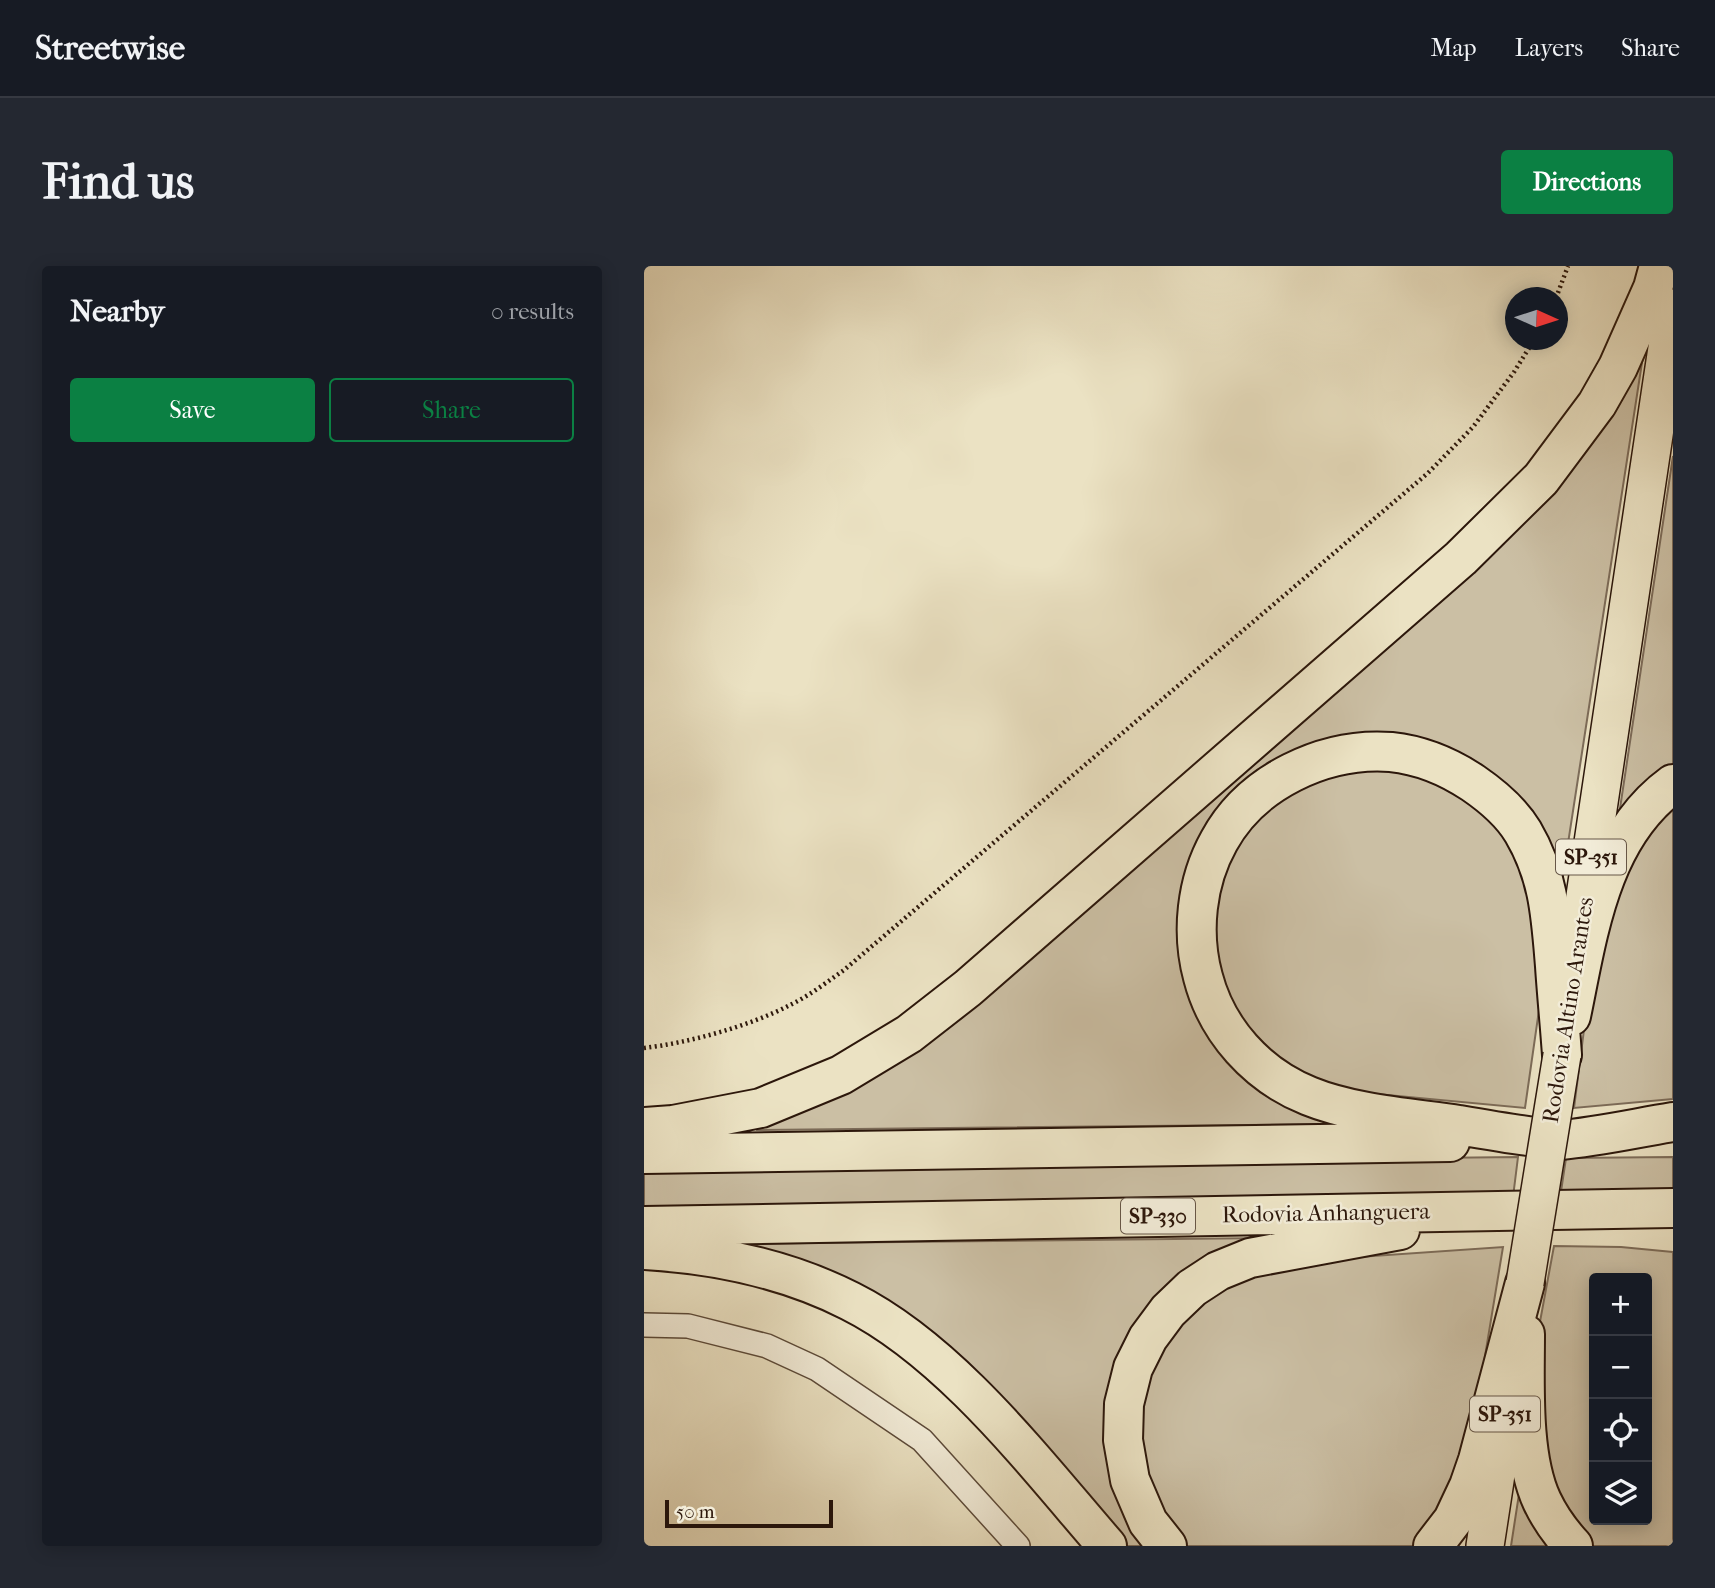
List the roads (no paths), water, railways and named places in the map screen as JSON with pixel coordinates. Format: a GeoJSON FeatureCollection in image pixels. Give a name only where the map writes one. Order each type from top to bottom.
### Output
{"type":"FeatureCollection","features":[{"type":"Feature","properties":{"kind":"highway"},"geometry":{"type":"LineString","coordinates":[[644,1128],[761,1108],[841,1074],[909,1034],[968,988],[1461,558],[1541,479],[1597,404],[1618,367],[1653,288],[1659,266]]}},
{"type":"Feature","properties":{"kind":"highway"},"geometry":{"type":"LineString","coordinates":[[1562,1055],[1550,906],[1541,867],[1522,829],[1492,796],[1457,773],[1425,760],[1392,752],[1358,752],[1331,757],[1293,772],[1265,789],[1241,810],[1219,840],[1203,878],[1196,920],[1199,962],[1208,997],[1226,1030],[1250,1059],[1277,1080],[1309,1096],[1344,1107],[1556,1141],[1673,1122]]}},
{"type":"Feature","properties":{"kind":"highway"},"geometry":{"type":"LineString","coordinates":[[1562,1055],[1593,913],[1604,881],[1624,837],[1645,809],[1673,784]]}},
{"type":"Feature","properties":{"kind":"highway"},"geometry":{"type":"LineString","coordinates":[[644,1154],[1673,1139]]}},
{"type":"Feature","properties":{"kind":"highway","name":"Rodovia Anhanguera"},"geometry":{"type":"LineString","coordinates":[[644,1226],[1673,1208]]}},
{"type":"Feature","properties":{"kind":"highway"},"geometry":{"type":"LineString","coordinates":[[1167,1546],[1149,1522],[1130,1480],[1124,1440],[1124,1404],[1133,1368],[1148,1338],[1176,1303],[1192,1288],[1219,1271],[1250,1258],[1510,1210],[1673,1236]]}},
{"type":"Feature","properties":{"kind":"highway"},"geometry":{"type":"LineString","coordinates":[[644,1250],[729,1261],[772,1270],[816,1285],[881,1318],[909,1338],[977,1400],[1019,1444],[1107,1546]]}},
{"type":"Feature","properties":{"kind":"highway"},"geometry":{"type":"LineString","coordinates":[[1433,1546],[1453,1520],[1469,1486],[1525,1283]]}},
{"type":"Feature","properties":{"kind":"highway"},"geometry":{"type":"LineString","coordinates":[[1525,1283],[1525,1417],[1531,1465],[1542,1500],[1561,1533],[1573,1546]]}},
{"type":"Feature","properties":{"kind":"main road","name":"Rodovia Altino Arantes"},"geometry":{"type":"LineString","coordinates":[[1485,1546],[1562,1055],[1673,308]]}},
{"type":"Feature","properties":{"kind":"street"},"geometry":{"type":"LineString","coordinates":[[644,1325],[688,1326],[767,1346],[817,1369],[922,1440],[1018,1546]]}}]}
